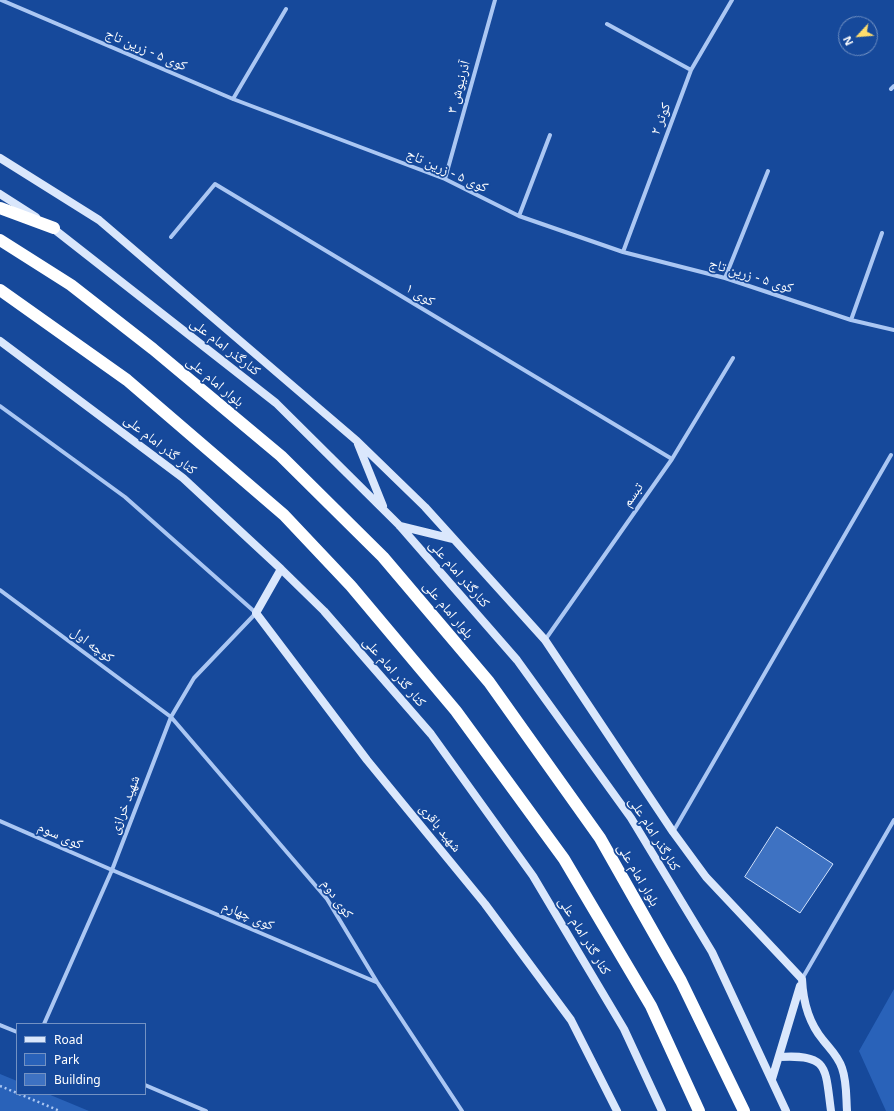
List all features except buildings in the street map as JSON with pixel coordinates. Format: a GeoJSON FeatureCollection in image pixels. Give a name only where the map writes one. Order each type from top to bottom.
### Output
{"type":"FeatureCollection","features":[{"type":"Feature","properties":{"kind":"highway"},"geometry":{"type":"LineString","coordinates":[[0,208],[54,228]]}},
{"type":"Feature","properties":{"kind":"highway","name":"بلوار امام علی"},"geometry":{"type":"LineString","coordinates":[[0,240],[71,286],[153,349],[281,456],[383,557],[489,682],[600,838],[681,981],[744,1111]]}},
{"type":"Feature","properties":{"kind":"highway"},"geometry":{"type":"LineString","coordinates":[[0,290],[127,380],[284,515],[351,586],[456,711],[564,858],[651,1006],[699,1111]]}},
{"type":"Feature","properties":{"kind":"main road"},"geometry":{"type":"LineString","coordinates":[[0,158],[99,220],[357,442],[424,507],[545,640],[673,832],[706,877],[802,979],[802,992],[805,1008],[822,1040],[836,1054],[842,1068],[846,1083],[847,1111]]}},
{"type":"Feature","properties":{"kind":"main road","name":"کنارگذر امام علی"},"geometry":{"type":"LineString","coordinates":[[0,194],[54,228],[276,403],[384,508],[517,660],[631,818],[712,952],[772,1079]]}},
{"type":"Feature","properties":{"kind":"main road","name":"کنار گذر امام علی"},"geometry":{"type":"LineString","coordinates":[[0,341],[183,478],[324,611],[431,734],[533,876],[624,1029],[662,1111]]}},
{"type":"Feature","properties":{"kind":"main road"},"geometry":{"type":"LineString","coordinates":[[357,442],[384,508]]}},
{"type":"Feature","properties":{"kind":"main road"},"geometry":{"type":"LineString","coordinates":[[400,526],[454,539]]}},
{"type":"Feature","properties":{"kind":"main road"},"geometry":{"type":"LineString","coordinates":[[256,613],[281,569]]}},
{"type":"Feature","properties":{"kind":"main road","name":"شهید باقری"},"geometry":{"type":"LineString","coordinates":[[256,613],[367,760],[485,904],[571,1020],[617,1111]]}},
{"type":"Feature","properties":{"kind":"main road"},"geometry":{"type":"LineString","coordinates":[[786,1111],[772,1079],[802,979]]}},
{"type":"Feature","properties":{"kind":"main road"},"geometry":{"type":"LineString","coordinates":[[779,1057],[806,1057],[817,1061],[826,1072],[831,1111]]}},
{"type":"Feature","properties":{"kind":"street","name":"کوی ۵ - زرین تاج"},"geometry":{"type":"LineString","coordinates":[[2,0],[233,99],[445,179],[519,216],[623,252],[725,278],[851,320],[894,330]]}},
{"type":"Feature","properties":{"kind":"street","name":"آذرنیوش ۳"},"geometry":{"type":"LineString","coordinates":[[445,179],[494,0]]}},
{"type":"Feature","properties":{"kind":"street","name":"کوثر ۲"},"geometry":{"type":"LineString","coordinates":[[623,252],[691,70],[732,0]]}},
{"type":"Feature","properties":{"kind":"street"},"geometry":{"type":"LineString","coordinates":[[233,99],[286,9]]}},
{"type":"Feature","properties":{"kind":"street"},"geometry":{"type":"LineString","coordinates":[[607,24],[691,70]]}},
{"type":"Feature","properties":{"kind":"street"},"geometry":{"type":"LineString","coordinates":[[519,216],[550,135]]}},
{"type":"Feature","properties":{"kind":"street"},"geometry":{"type":"LineString","coordinates":[[725,278],[768,171]]}},
{"type":"Feature","properties":{"kind":"street","name":"کوی ۱"},"geometry":{"type":"LineString","coordinates":[[171,237],[215,184],[672,459]]}},
{"type":"Feature","properties":{"kind":"street"},"geometry":{"type":"LineString","coordinates":[[851,320],[882,233]]}},
{"type":"Feature","properties":{"kind":"street","name":"تبسم"},"geometry":{"type":"LineString","coordinates":[[545,640],[672,459],[733,358]]}},
{"type":"Feature","properties":{"kind":"street"},"geometry":{"type":"LineString","coordinates":[[0,406],[125,497],[256,613]]}},
{"type":"Feature","properties":{"kind":"street"},"geometry":{"type":"LineString","coordinates":[[673,832],[891,455]]}},
{"type":"Feature","properties":{"kind":"street","name":"کوچه اول"},"geometry":{"type":"LineString","coordinates":[[0,590],[171,718]]}},
{"type":"Feature","properties":{"kind":"street","name":"شهید خرازی"},"geometry":{"type":"LineString","coordinates":[[44,1023],[112,870],[171,718],[194,678],[256,613]]}},
{"type":"Feature","properties":{"kind":"street","name":"کوی دوم"},"geometry":{"type":"LineString","coordinates":[[171,718],[327,900],[376,982],[462,1111]]}},
{"type":"Feature","properties":{"kind":"street"},"geometry":{"type":"LineString","coordinates":[[802,979],[894,820]]}},
{"type":"Feature","properties":{"kind":"street","name":"کوی سوم"},"geometry":{"type":"LineString","coordinates":[[0,821],[112,870]]}},
{"type":"Feature","properties":{"kind":"street","name":"کوی چهارم"},"geometry":{"type":"LineString","coordinates":[[112,870],[376,982]]}},
{"type":"Feature","properties":{"kind":"street"},"geometry":{"type":"LineString","coordinates":[[0,1025],[16,1032]]}},
{"type":"Feature","properties":{"kind":"street"},"geometry":{"type":"LineString","coordinates":[[146,1085],[206,1111]]}},
{"type":"Feature","properties":{"kind":"path"},"geometry":{"type":"LineString","coordinates":[[0,1086],[16,1093]]}},
{"type":"Feature","properties":{"kind":"path"},"geometry":{"type":"LineString","coordinates":[[20,1095],[60,1111]]}},
{"type":"Feature","properties":{"kind":"green space"},"geometry":{"type":"Polygon","coordinates":[[[894,989],[894,1111],[886,1111],[859,1051],[894,989]]]}},
{"type":"Feature","properties":{"kind":"green space"},"geometry":{"type":"Polygon","coordinates":[[[0,1074],[16,1081],[16,1095],[50,1095],[89,1111],[0,1111],[0,1074]]]}}]}
